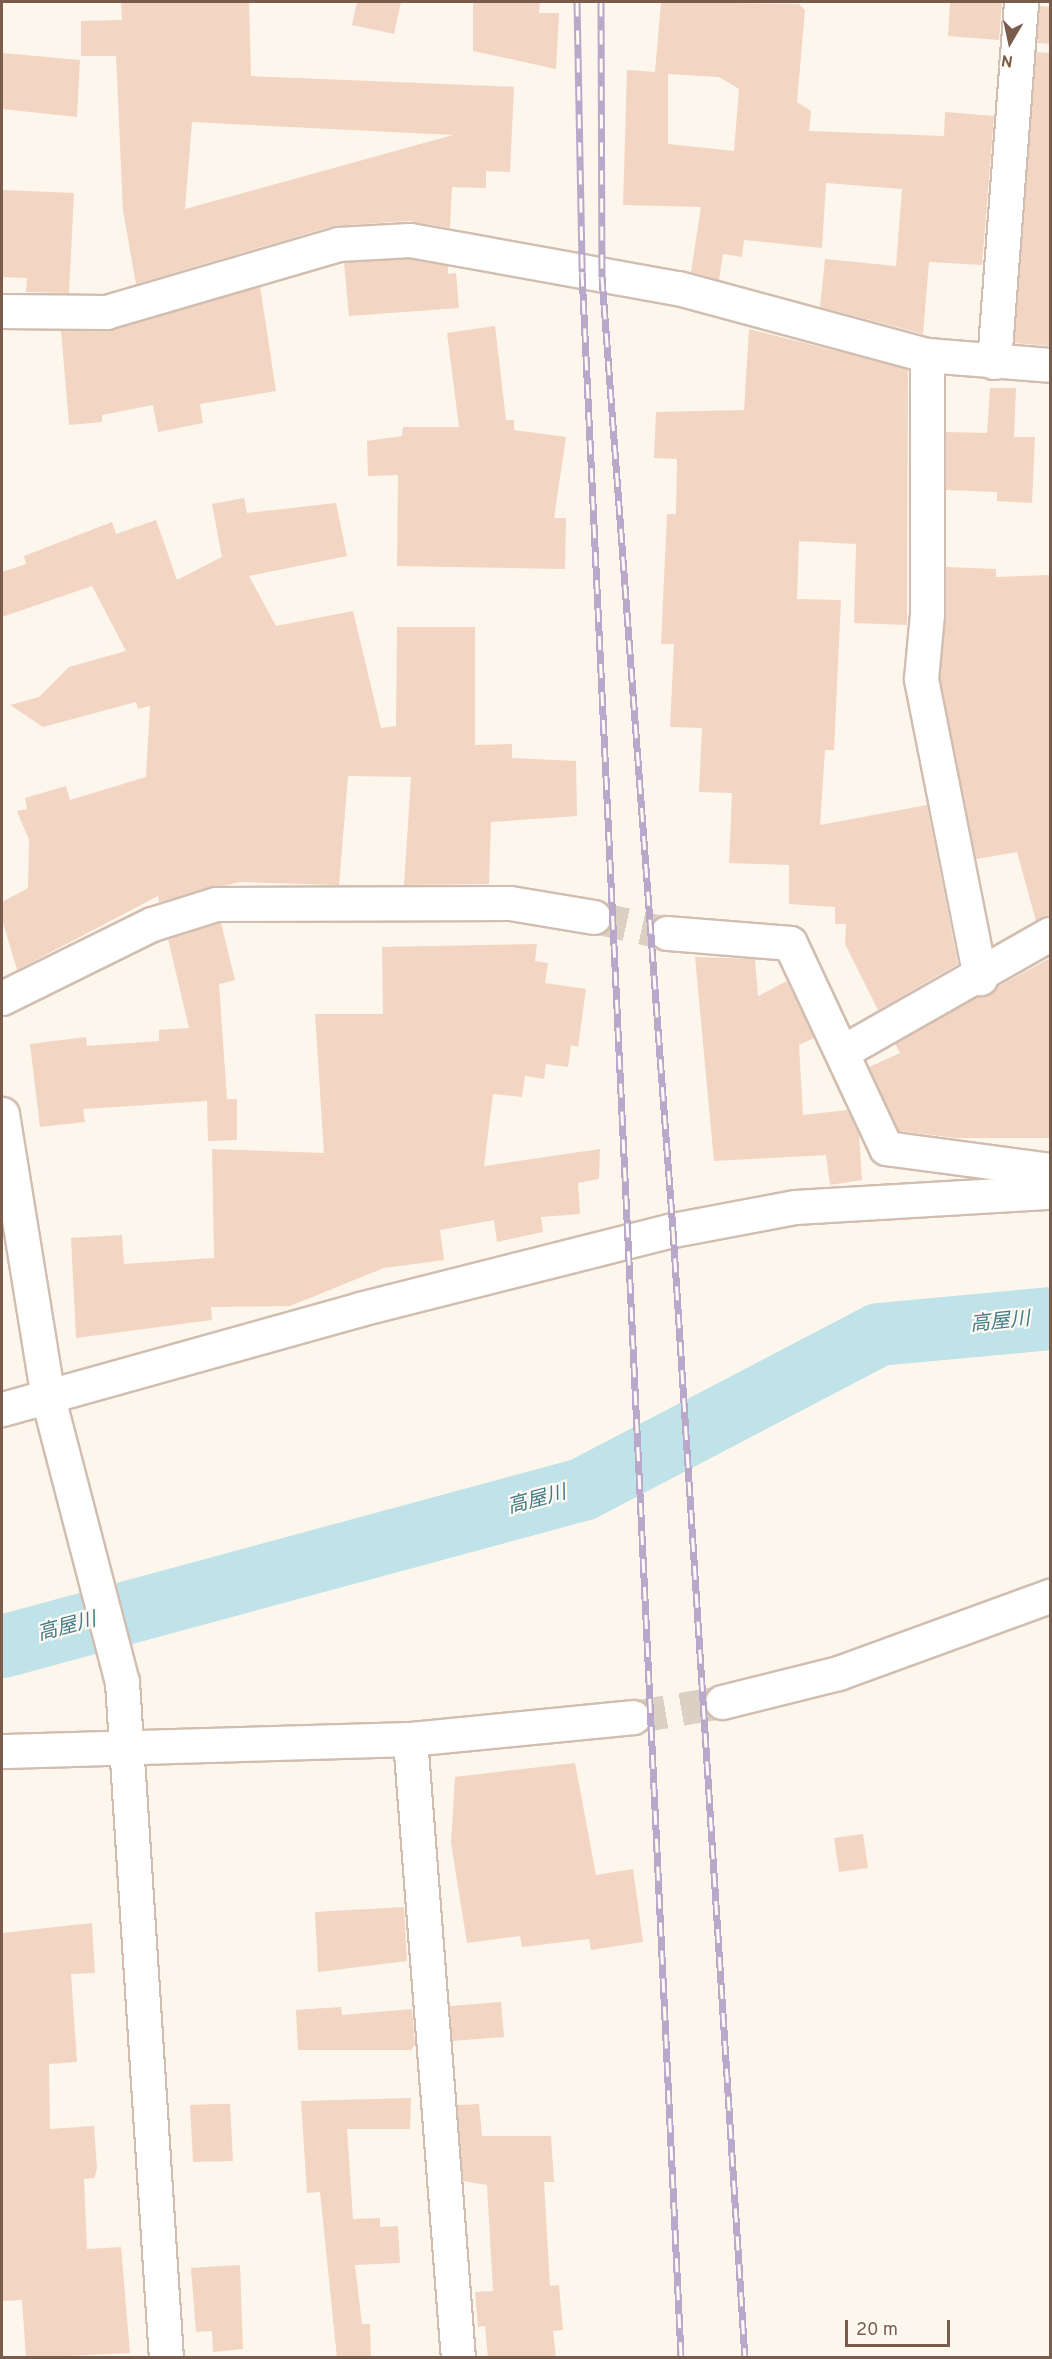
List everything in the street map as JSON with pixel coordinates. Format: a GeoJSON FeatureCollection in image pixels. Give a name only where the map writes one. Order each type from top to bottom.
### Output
{"type":"FeatureCollection","features":[{"type":"Feature","properties":{"kind":"street"},"geometry":{"type":"LineString","coordinates":[[994,362],[1021,2]]}},
{"type":"Feature","properties":{"kind":"street"},"geometry":{"type":"LineString","coordinates":[[2,311],[106,312],[338,244],[410,240],[678,288],[927,355],[1050,365]]}},
{"type":"Feature","properties":{"kind":"street"},"geometry":{"type":"LineString","coordinates":[[927,355],[921,679],[980,978]]}},
{"type":"Feature","properties":{"kind":"street"},"geometry":{"type":"LineString","coordinates":[[2,998],[152,924],[216,904],[510,903],[594,917]]}},
{"type":"Feature","properties":{"kind":"street"},"geometry":{"type":"LineString","coordinates":[[667,933],[790,943],[886,1148],[1050,1170]]}},
{"type":"Feature","properties":{"kind":"street"},"geometry":{"type":"LineString","coordinates":[[842,1052],[980,978],[1050,934]]}},
{"type":"Feature","properties":{"kind":"street"},"geometry":{"type":"LineString","coordinates":[[2,1114],[49,1404],[122,1682],[128,1744],[166,2358]]}},
{"type":"Feature","properties":{"kind":"street"},"geometry":{"type":"LineString","coordinates":[[2,1409],[49,1404],[360,1309],[673,1230],[795,1207],[1050,1192]]}},
{"type":"Feature","properties":{"kind":"street"},"geometry":{"type":"LineString","coordinates":[[722,1702],[838,1673],[1050,1596]]}},
{"type":"Feature","properties":{"kind":"street"},"geometry":{"type":"LineString","coordinates":[[2,1751],[128,1744],[410,1739],[633,1716]]}},
{"type":"Feature","properties":{"kind":"street"},"geometry":{"type":"LineString","coordinates":[[410,1739],[458,2358]]}},
{"type":"Feature","properties":{"kind":"building"},"geometry":{"type":"Polygon","coordinates":[[[121,2],[249,2],[251,76],[514,87],[510,172],[486,171],[486,188],[452,187],[450,228],[409,221],[333,226],[136,284],[123,211],[116,56],[81,56],[81,21],[122,20],[121,2]],[[192,122],[185,209],[453,135],[192,122]]]}},
{"type":"Feature","properties":{"kind":"building"},"geometry":{"type":"Polygon","coordinates":[[[357,2],[401,2],[394,34],[352,25],[357,2]]]}},
{"type":"Feature","properties":{"kind":"building"},"geometry":{"type":"Polygon","coordinates":[[[473,2],[540,2],[539,13],[559,13],[556,69],[473,51],[473,2]]]}},
{"type":"Feature","properties":{"kind":"building"},"geometry":{"type":"Polygon","coordinates":[[[661,2],[799,4],[805,10],[797,102],[811,111],[809,131],[944,136],[945,112],[994,116],[982,265],[929,262],[923,334],[820,307],[825,259],[896,266],[902,189],[826,183],[822,248],[744,240],[742,257],[723,254],[719,280],[691,272],[701,207],[623,205],[627,70],[655,72],[661,2]],[[668,74],[668,144],[734,151],[739,89],[719,77],[668,74]]]}},
{"type":"Feature","properties":{"kind":"building"},"geometry":{"type":"Polygon","coordinates":[[[950,2],[1002,2],[999,40],[948,36],[950,2]]]}},
{"type":"Feature","properties":{"kind":"building"},"geometry":{"type":"Polygon","coordinates":[[[1040,6],[1050,7],[1050,44],[1037,43],[1040,6]]]}},
{"type":"Feature","properties":{"kind":"building"},"geometry":{"type":"Polygon","coordinates":[[[1036,52],[1050,53],[1050,346],[1014,343],[1036,52]]]}},
{"type":"Feature","properties":{"kind":"building"},"geometry":{"type":"Polygon","coordinates":[[[2,53],[80,60],[77,117],[2,109],[2,53]]]}},
{"type":"Feature","properties":{"kind":"building"},"geometry":{"type":"Polygon","coordinates":[[[2,190],[74,193],[69,293],[26,292],[27,278],[2,277],[2,190]]]}},
{"type":"Feature","properties":{"kind":"building"},"geometry":{"type":"Polygon","coordinates":[[[409,259],[448,266],[448,274],[456,273],[459,308],[349,316],[344,262],[409,259]]]}},
{"type":"Feature","properties":{"kind":"building"},"geometry":{"type":"Polygon","coordinates":[[[260,286],[276,391],[200,404],[203,423],[158,432],[153,405],[102,415],[102,422],[69,425],[61,330],[111,330],[260,286]]]}},
{"type":"Feature","properties":{"kind":"building"},"geometry":{"type":"Polygon","coordinates":[[[495,326],[506,420],[514,420],[514,430],[566,437],[554,518],[566,518],[565,569],[397,566],[398,475],[368,476],[367,441],[402,436],[403,427],[459,427],[447,333],[495,326]]]}},
{"type":"Feature","properties":{"kind":"building"},"geometry":{"type":"Polygon","coordinates":[[[749,329],[908,369],[907,625],[854,623],[856,544],[799,541],[797,599],[841,600],[834,750],[825,750],[820,825],[927,805],[958,964],[878,1010],[845,944],[846,924],[835,924],[835,907],[789,904],[789,865],[729,863],[732,793],[699,792],[702,728],[670,727],[674,644],[661,644],[667,514],[676,514],[677,459],[654,458],[656,412],[744,410],[749,329]]]}},
{"type":"Feature","properties":{"kind":"building"},"geometry":{"type":"Polygon","coordinates":[[[990,388],[1016,388],[1014,437],[1035,437],[1032,503],[997,501],[997,492],[946,490],[946,432],[987,433],[990,388]]]}},
{"type":"Feature","properties":{"kind":"building"},"geometry":{"type":"Polygon","coordinates":[[[244,498],[247,513],[336,503],[347,556],[249,576],[276,626],[353,611],[381,728],[396,726],[397,627],[475,627],[475,745],[512,744],[512,758],[576,761],[577,816],[491,822],[489,884],[404,885],[411,777],[348,776],[339,885],[240,882],[159,902],[158,896],[17,970],[2,919],[2,902],[28,888],[29,840],[17,811],[27,809],[25,798],[66,786],[70,800],[146,777],[150,706],[138,709],[136,702],[43,727],[10,705],[39,697],[69,667],[126,651],[92,586],[2,617],[2,572],[26,564],[24,556],[112,522],[116,534],[156,520],[177,580],[222,557],[212,504],[244,498]]]}},
{"type":"Feature","properties":{"kind":"building"},"geometry":{"type":"Polygon","coordinates":[[[946,567],[996,569],[996,577],[1050,575],[1050,915],[1036,921],[1017,852],[976,859],[940,678],[946,567]]]}},
{"type":"Feature","properties":{"kind":"building"},"geometry":{"type":"Polygon","coordinates":[[[221,923],[235,980],[219,984],[227,1099],[237,1099],[237,1140],[208,1141],[207,1101],[83,1109],[85,1122],[40,1127],[30,1044],[86,1037],[87,1046],[159,1041],[159,1030],[189,1028],[168,939],[221,923]]]}},
{"type":"Feature","properties":{"kind":"building"},"geometry":{"type":"Polygon","coordinates":[[[537,944],[535,961],[548,963],[545,983],[586,989],[578,1047],[571,1045],[568,1067],[546,1064],[544,1079],[525,1076],[522,1097],[493,1094],[484,1166],[600,1149],[599,1179],[578,1183],[580,1214],[541,1217],[543,1232],[497,1242],[494,1220],[440,1230],[444,1260],[384,1268],[290,1306],[211,1307],[212,1320],[76,1338],[71,1238],[122,1235],[124,1264],[214,1258],[212,1149],[324,1153],[315,1014],[383,1014],[382,947],[537,944]]]}},
{"type":"Feature","properties":{"kind":"building"},"geometry":{"type":"Polygon","coordinates":[[[695,957],[755,959],[758,996],[787,981],[814,1038],[799,1045],[803,1115],[847,1110],[859,1134],[862,1180],[830,1185],[826,1155],[714,1161],[695,957]]]}},
{"type":"Feature","properties":{"kind":"building"},"geometry":{"type":"Polygon","coordinates":[[[1050,958],[1050,1138],[956,1138],[899,1131],[869,1067],[900,1053],[895,1043],[1050,958]]]}},
{"type":"Feature","properties":{"kind":"building"},"geometry":{"type":"Polygon","coordinates":[[[575,1763],[596,1875],[633,1869],[643,1942],[591,1950],[589,1939],[522,1947],[520,1936],[467,1943],[451,1843],[455,1777],[575,1763]]]}},
{"type":"Feature","properties":{"kind":"building"},"geometry":{"type":"Polygon","coordinates":[[[863,1834],[868,1868],[839,1872],[834,1838],[863,1834]]]}},
{"type":"Feature","properties":{"kind":"building"},"geometry":{"type":"Polygon","coordinates":[[[404,1907],[407,1961],[318,1972],[315,1912],[404,1907]]]}},
{"type":"Feature","properties":{"kind":"building"},"geometry":{"type":"Polygon","coordinates":[[[92,1923],[95,1973],[71,1974],[77,2062],[49,2064],[50,2129],[94,2126],[97,2169],[94,2178],[84,2179],[87,2249],[121,2247],[130,2353],[26,2358],[22,2300],[2,2301],[2,1933],[92,1923]]]}},
{"type":"Feature","properties":{"kind":"building"},"geometry":{"type":"Polygon","coordinates":[[[501,2002],[504,2037],[452,2041],[450,2006],[501,2002]]]}},
{"type":"Feature","properties":{"kind":"building"},"geometry":{"type":"Polygon","coordinates":[[[341,2007],[342,2015],[412,2009],[415,2044],[411,2050],[298,2050],[296,2010],[341,2007]]]}},
{"type":"Feature","properties":{"kind":"building"},"geometry":{"type":"Polygon","coordinates":[[[411,2098],[410,2129],[347,2129],[353,2219],[380,2218],[380,2227],[398,2226],[400,2263],[355,2265],[362,2324],[370,2324],[371,2358],[337,2358],[320,2192],[307,2193],[301,2101],[411,2098]]]}},
{"type":"Feature","properties":{"kind":"building"},"geometry":{"type":"Polygon","coordinates":[[[230,2104],[233,2161],[193,2162],[190,2105],[230,2104]]]}},
{"type":"Feature","properties":{"kind":"building"},"geometry":{"type":"Polygon","coordinates":[[[479,2104],[482,2136],[551,2136],[554,2182],[544,2182],[550,2286],[559,2285],[563,2330],[553,2331],[556,2358],[488,2358],[485,2326],[478,2327],[475,2292],[493,2291],[487,2185],[463,2181],[457,2105],[479,2104]]]}},
{"type":"Feature","properties":{"kind":"building"},"geometry":{"type":"Polygon","coordinates":[[[240,2265],[243,2349],[213,2352],[212,2331],[196,2332],[191,2268],[240,2265]]]}},
{"type":"Feature","properties":{"kind":"waterway","name":"高屋川"},"geometry":{"type":"LineString","coordinates":[[2,1646],[582,1489],[878,1334],[1050,1318]]}},
{"type":"Feature","properties":{"kind":"tunnel"},"geometry":{"type":"LineString","coordinates":[[594,917],[667,933]]}},
{"type":"Feature","properties":{"kind":"tunnel"},"geometry":{"type":"LineString","coordinates":[[633,1717],[722,1702]]}},
{"type":"Feature","properties":{"kind":"railway"},"geometry":{"type":"LineString","coordinates":[[577,2],[582,272],[681,2358]]}},
{"type":"Feature","properties":{"kind":"railway"},"geometry":{"type":"LineString","coordinates":[[601,2],[602,277],[673,1230],[745,2358]]}}]}
